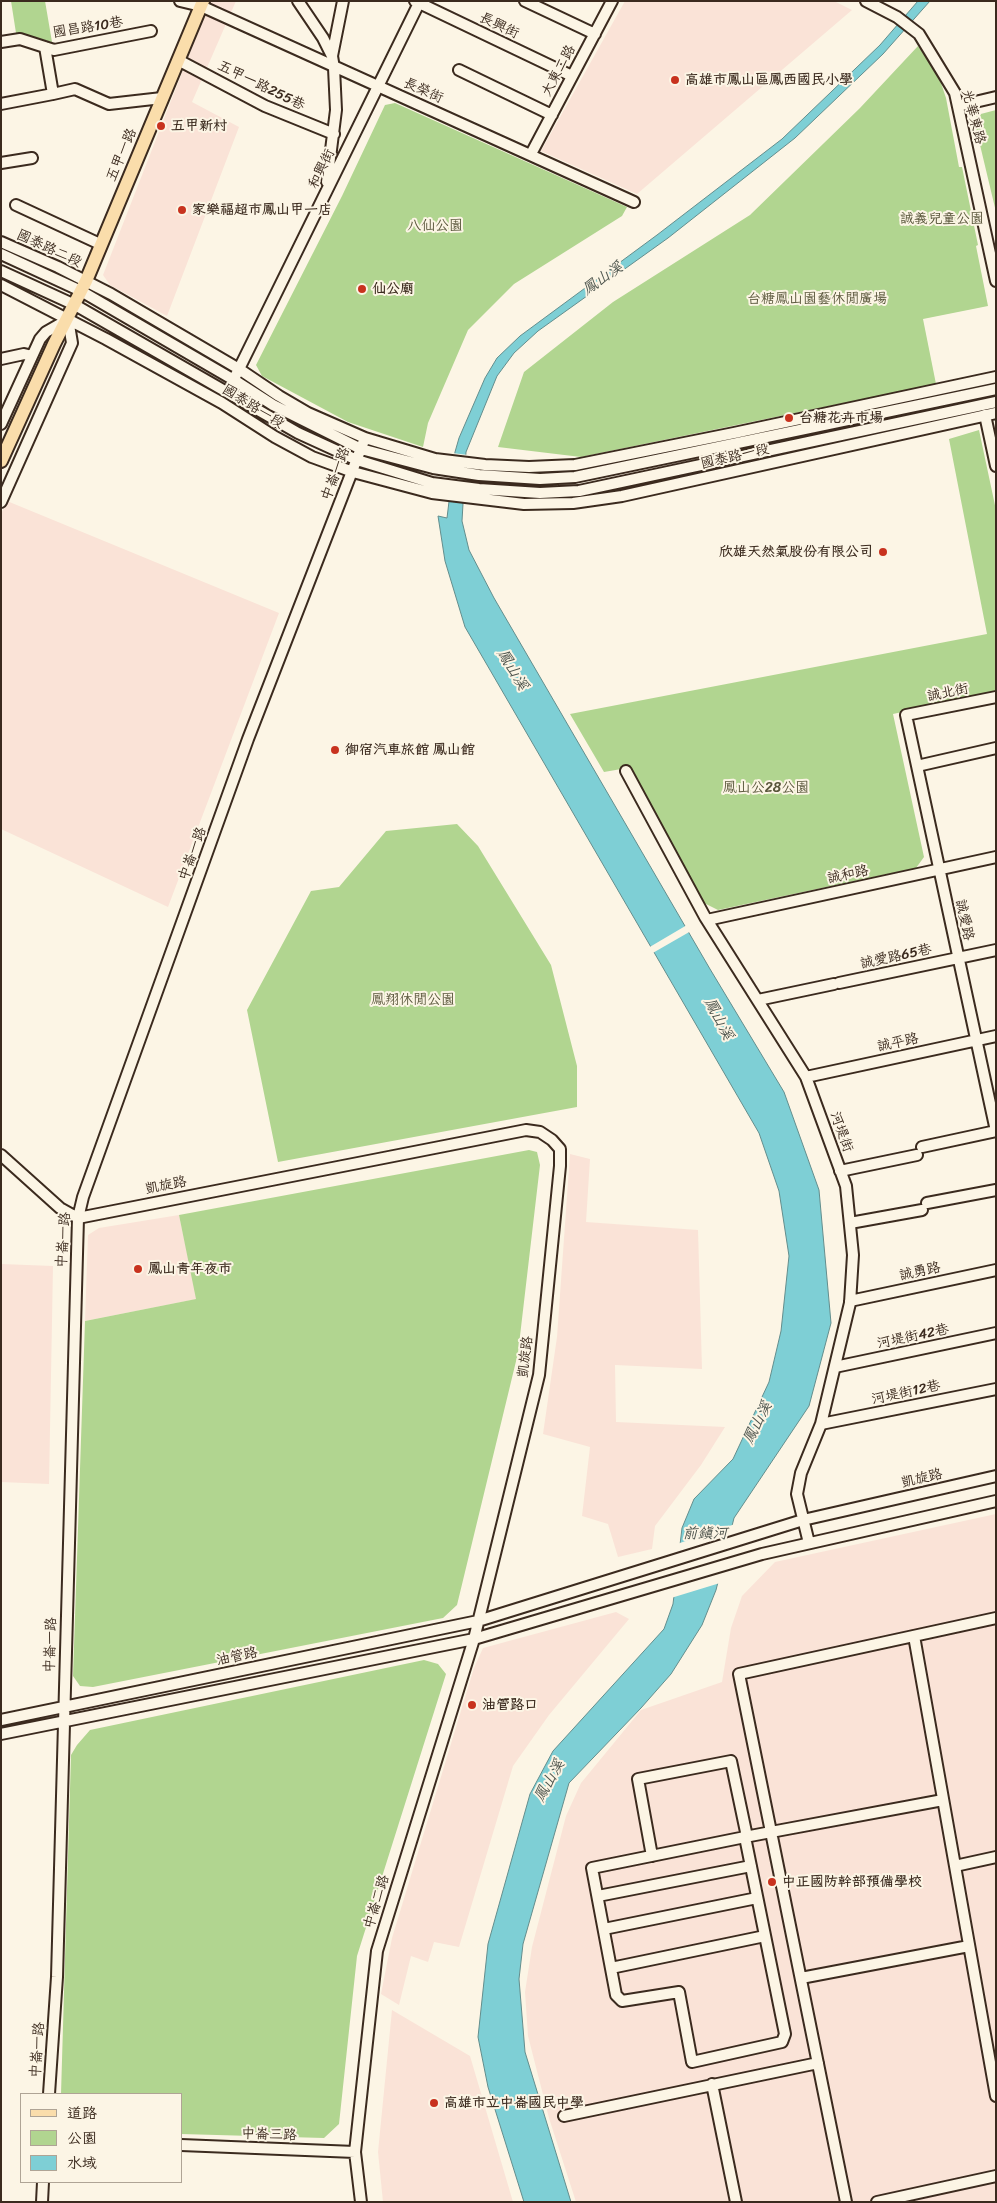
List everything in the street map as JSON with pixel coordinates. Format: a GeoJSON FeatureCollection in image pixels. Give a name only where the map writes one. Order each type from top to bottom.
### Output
{"type":"FeatureCollection","features":[{"type":"Feature","properties":{"kind":"main road","name":"五甲一路"},"geometry":{"type":"LineString","coordinates":[[1,461],[54,344],[84,286],[202,4]]}},
{"type":"Feature","properties":{"kind":"street","name":"長榮街"},"geometry":{"type":"LineString","coordinates":[[180,1],[202,4],[334,68],[531,154],[634,202]]}},
{"type":"Feature","properties":{"kind":"street"},"geometry":{"type":"LineString","coordinates":[[298,1],[309,14],[332,56],[334,68],[336,110],[334,134],[329,172],[322,201]]}},
{"type":"Feature","properties":{"kind":"street"},"geometry":{"type":"LineString","coordinates":[[332,56],[343,1]]}},
{"type":"Feature","properties":{"kind":"street"},"geometry":{"type":"LineString","coordinates":[[525,1],[595,34]]}},
{"type":"Feature","properties":{"kind":"street","name":"大東二路"},"geometry":{"type":"LineString","coordinates":[[531,154],[612,1]]}},
{"type":"Feature","properties":{"kind":"street","name":"光華東路"},"geometry":{"type":"LineString","coordinates":[[866,1],[886,10],[919,34],[955,93],[996,281]]}},
{"type":"Feature","properties":{"kind":"street","name":"長興街"},"geometry":{"type":"LineString","coordinates":[[418,2],[572,76]]}},
{"type":"Feature","properties":{"kind":"street","name":"和興街"},"geometry":{"type":"LineString","coordinates":[[222,403],[418,2]]}},
{"type":"Feature","properties":{"kind":"street","name":"國昌路10巷"},"geometry":{"type":"LineString","coordinates":[[1,42],[20,39],[54,50],[151,31]]}},
{"type":"Feature","properties":{"kind":"street"},"geometry":{"type":"LineString","coordinates":[[46,47],[54,94]]}},
{"type":"Feature","properties":{"kind":"street","name":"五甲一路255巷"},"geometry":{"type":"LineString","coordinates":[[178,60],[265,106],[334,134]]}},
{"type":"Feature","properties":{"kind":"street"},"geometry":{"type":"LineString","coordinates":[[459,70],[552,115]]}},
{"type":"Feature","properties":{"kind":"street"},"geometry":{"type":"LineString","coordinates":[[1,104],[75,90],[109,104],[162,98]]}},
{"type":"Feature","properties":{"kind":"street"},"geometry":{"type":"LineString","coordinates":[[958,106],[996,97]]}},
{"type":"Feature","properties":{"kind":"street"},"geometry":{"type":"LineString","coordinates":[[1,163],[32,158]]}},
{"type":"Feature","properties":{"kind":"street"},"geometry":{"type":"LineString","coordinates":[[16,205],[100,244]]}},
{"type":"Feature","properties":{"kind":"street","name":"光華東路"},"geometry":{"type":"LineString","coordinates":[[986,230],[996,258]]}},
{"type":"Feature","properties":{"kind":"street","name":"國泰路二段"},"geometry":{"type":"LineString","coordinates":[[1,242],[84,286]]}},
{"type":"Feature","properties":{"kind":"street","name":"國泰路二段"},"geometry":{"type":"LineString","coordinates":[[1,254],[84,286]]}},
{"type":"Feature","properties":{"kind":"street"},"geometry":{"type":"LineString","coordinates":[[1,271],[75,304]]}},
{"type":"Feature","properties":{"kind":"street"},"geometry":{"type":"LineString","coordinates":[[1,285],[68,319]]}},
{"type":"Feature","properties":{"kind":"street","name":"國泰路一段"},"geometry":{"type":"LineString","coordinates":[[84,286],[239,369],[308,413],[365,438],[434,463],[575,465],[612,459],[996,377]]}},
{"type":"Feature","properties":{"kind":"street","name":"國泰路一段"},"geometry":{"type":"LineString","coordinates":[[84,286],[287,413],[360,449],[434,463],[479,475],[540,479],[575,477],[996,389]]}},
{"type":"Feature","properties":{"kind":"street","name":"國泰路一段"},"geometry":{"type":"LineString","coordinates":[[75,304],[268,417],[357,460],[432,488]]}},
{"type":"Feature","properties":{"kind":"street"},"geometry":{"type":"LineString","coordinates":[[2,421],[40,339],[46,332],[68,319]]}},
{"type":"Feature","properties":{"kind":"street"},"geometry":{"type":"LineString","coordinates":[[1,502],[72,343],[68,319]]}},
{"type":"Feature","properties":{"kind":"street","name":"國泰路一段"},"geometry":{"type":"LineString","coordinates":[[68,319],[222,403],[274,437],[312,457],[352,472],[432,488]]}},
{"type":"Feature","properties":{"kind":"street"},"geometry":{"type":"LineString","coordinates":[[1,359],[24,354],[32,356]]}},
{"type":"Feature","properties":{"kind":"street","name":"國泰路一段"},"geometry":{"type":"LineString","coordinates":[[479,494],[579,491],[996,402]]}},
{"type":"Feature","properties":{"kind":"street","name":"國泰路一段"},"geometry":{"type":"LineString","coordinates":[[479,494],[524,504],[573,504],[622,496],[996,413]]}},
{"type":"Feature","properties":{"kind":"street"},"geometry":{"type":"LineString","coordinates":[[985,415],[996,466]]}},
{"type":"Feature","properties":{"kind":"street","name":"中崙一路"},"geometry":{"type":"LineString","coordinates":[[49,2093],[57,1977],[78,1218],[82,1197],[248,739],[365,438]]}},
{"type":"Feature","properties":{"kind":"street"},"geometry":{"type":"LineString","coordinates":[[432,488],[479,494]]}},
{"type":"Feature","properties":{"kind":"street","name":"誠北街"},"geometry":{"type":"LineString","coordinates":[[906,715],[996,697]]}},
{"type":"Feature","properties":{"kind":"street","name":"誠愛路"},"geometry":{"type":"LineString","coordinates":[[906,715],[976,1041],[993,1103],[996,1131]]}},
{"type":"Feature","properties":{"kind":"street"},"geometry":{"type":"LineString","coordinates":[[917,766],[996,748]]}},
{"type":"Feature","properties":{"kind":"street","name":"河堤街"},"geometry":{"type":"LineString","coordinates":[[626,771],[707,920],[806,1077],[846,1186],[853,1255],[850,1301],[821,1424],[801,1473],[798,1494],[809,1543]]}},
{"type":"Feature","properties":{"kind":"street","name":"誠和路"},"geometry":{"type":"LineString","coordinates":[[707,920],[996,857]]}},
{"type":"Feature","properties":{"kind":"street","name":"誠愛路65巷"},"geometry":{"type":"LineString","coordinates":[[758,1000],[996,950]]}},
{"type":"Feature","properties":{"kind":"street","name":"誠平路"},"geometry":{"type":"LineString","coordinates":[[806,1077],[996,1036]]}},
{"type":"Feature","properties":{"kind":"street","name":"凱旋路"},"geometry":{"type":"LineString","coordinates":[[78,1218],[526,1130],[540,1132],[552,1140],[560,1149],[560,1166],[539,1375],[478,1621]]}},
{"type":"Feature","properties":{"kind":"street"},"geometry":{"type":"LineString","coordinates":[[840,1170],[996,1131]]}},
{"type":"Feature","properties":{"kind":"street"},"geometry":{"type":"LineString","coordinates":[[1,1155],[60,1208],[78,1218]]}},
{"type":"Feature","properties":{"kind":"street"},"geometry":{"type":"LineString","coordinates":[[850,1223],[996,1190]]}},
{"type":"Feature","properties":{"kind":"street","name":"誠勇路"},"geometry":{"type":"LineString","coordinates":[[850,1301],[996,1270]]}},
{"type":"Feature","properties":{"kind":"street","name":"河堤街42巷"},"geometry":{"type":"LineString","coordinates":[[835,1367],[996,1333]]}},
{"type":"Feature","properties":{"kind":"street","name":"河堤街12巷"},"geometry":{"type":"LineString","coordinates":[[821,1424],[996,1388]]}},
{"type":"Feature","properties":{"kind":"street","name":"凱旋路"},"geometry":{"type":"LineString","coordinates":[[478,1621],[803,1520],[996,1476]]}},
{"type":"Feature","properties":{"kind":"street"},"geometry":{"type":"LineString","coordinates":[[474,1639],[762,1554],[996,1501]]}},
{"type":"Feature","properties":{"kind":"street"},"geometry":{"type":"LineString","coordinates":[[846,2202],[739,1674],[996,1618]]}},
{"type":"Feature","properties":{"kind":"street","name":"中崙二路"},"geometry":{"type":"LineString","coordinates":[[361,2202],[355,2152],[377,1951],[478,1621]]}},
{"type":"Feature","properties":{"kind":"street","name":"油管路"},"geometry":{"type":"LineString","coordinates":[[1,1720],[478,1621]]}},
{"type":"Feature","properties":{"kind":"street"},"geometry":{"type":"LineString","coordinates":[[914,1636],[969,1946],[993,2065],[996,2096]]}},
{"type":"Feature","properties":{"kind":"street","name":"油管路"},"geometry":{"type":"LineString","coordinates":[[1,1734],[474,1639]]}},
{"type":"Feature","properties":{"kind":"street"},"geometry":{"type":"LineString","coordinates":[[652,1856],[638,1779],[730,1762],[745,1827],[745,1838],[785,2034],[782,2042],[692,2062],[679,1992],[622,2001],[616,1995],[592,1868],[745,1838],[771,1832],[943,1800]]}},
{"type":"Feature","properties":{"kind":"street"},"geometry":{"type":"LineString","coordinates":[[955,1866],[996,1857]]}},
{"type":"Feature","properties":{"kind":"street"},"geometry":{"type":"LineString","coordinates":[[598,1896],[751,1866]]}},
{"type":"Feature","properties":{"kind":"street"},"geometry":{"type":"LineString","coordinates":[[604,1929],[757,1898]]}},
{"type":"Feature","properties":{"kind":"street"},"geometry":{"type":"LineString","coordinates":[[611,1968],[765,1936]]}},
{"type":"Feature","properties":{"kind":"street"},"geometry":{"type":"LineString","coordinates":[[801,1978],[969,1946]]}},
{"type":"Feature","properties":{"kind":"street"},"geometry":{"type":"LineString","coordinates":[[564,2116],[818,2063]]}},
{"type":"Feature","properties":{"kind":"street"},"geometry":{"type":"LineString","coordinates":[[712,2084],[736,2202]]}},
{"type":"Feature","properties":{"kind":"street","name":"中崙三路"},"geometry":{"type":"LineString","coordinates":[[182,2145],[355,2152]]}},
{"type":"Feature","properties":{"kind":"street"},"geometry":{"type":"LineString","coordinates":[[877,2202],[996,2176]]}},
{"type":"Feature","properties":{"kind":"street"},"geometry":{"type":"LineString","coordinates":[[42,2202],[43,2183]]}},
{"type":"Feature","properties":{"kind":"shaded area"},"geometry":{"type":"Polygon","coordinates":[[[210,1],[236,1],[192,102],[239,127],[167,316],[110,285],[103,275],[210,1]]]}},
{"type":"Feature","properties":{"kind":"shaded area","name":"高雄市鳳山區鳳西國民小學"},"geometry":{"type":"Polygon","coordinates":[[[625,1],[834,1],[852,10],[637,194],[541,151],[625,1]]]}},
{"type":"Feature","properties":{"kind":"shaded area"},"geometry":{"type":"Polygon","coordinates":[[[7,501],[279,613],[168,907],[1,829],[1,514],[7,501]]]}},
{"type":"Feature","properties":{"kind":"shaded area"},"geometry":{"type":"Polygon","coordinates":[[[570,1154],[590,1159],[586,1222],[698,1230],[702,1369],[615,1365],[616,1422],[725,1427],[701,1465],[655,1526],[652,1549],[618,1557],[608,1524],[582,1516],[590,1447],[543,1434],[557,1337],[570,1154]]]}},
{"type":"Feature","properties":{"kind":"shaded area","name":"鳳山青年夜市"},"geometry":{"type":"Polygon","coordinates":[[[179,1215],[197,1299],[85,1321],[88,1235],[99,1228],[179,1215]]]}},
{"type":"Feature","properties":{"kind":"shaded area"},"geometry":{"type":"Polygon","coordinates":[[[1,1264],[53,1266],[49,1484],[1,1482],[1,1264]]]}},
{"type":"Feature","properties":{"kind":"shaded area","name":"中正國防幹部預備學校"},"geometry":{"type":"Polygon","coordinates":[[[996,1514],[996,2202],[576,2202],[549,2118],[528,2036],[525,1992],[532,1947],[566,1816],[581,1783],[641,1710],[722,1682],[731,1628],[742,1596],[775,1562],[996,1514]]]}},
{"type":"Feature","properties":{"kind":"shaded area"},"geometry":{"type":"Polygon","coordinates":[[[616,1612],[629,1619],[549,1715],[513,1766],[459,1947],[434,1942],[428,1962],[411,1956],[399,2005],[381,1994],[392,1938],[474,1668],[483,1648],[616,1612]]]}},
{"type":"Feature","properties":{"kind":"shaded area","name":"高雄市立中崙國民中學"},"geometry":{"type":"Polygon","coordinates":[[[392,2010],[470,2056],[513,2202],[383,2202],[378,2152],[392,2010]]]}},
{"type":"Feature","properties":{"kind":"green space"},"geometry":{"type":"Polygon","coordinates":[[[11,1],[45,1],[52,42],[16,33],[11,1]]]}},
{"type":"Feature","properties":{"kind":"green space","name":"台糖鳳山園藝休閒廣場"},"geometry":{"type":"Polygon","coordinates":[[[918,46],[938,74],[946,98],[959,167],[962,167],[978,245],[976,246],[988,306],[923,319],[936,384],[581,457],[498,447],[524,372],[613,302],[750,215],[860,108],[918,46]]]}},
{"type":"Feature","properties":{"kind":"green space","name":"八仙公園"},"geometry":{"type":"Polygon","coordinates":[[[395,103],[627,207],[622,216],[514,284],[468,330],[428,423],[423,447],[348,422],[262,376],[256,365],[342,196],[385,105],[395,103]]]}},
{"type":"Feature","properties":{"kind":"green space"},"geometry":{"type":"Polygon","coordinates":[[[996,110],[996,212],[975,124],[977,115],[996,110]]]}},
{"type":"Feature","properties":{"kind":"green space","name":"鳳山公28公園"},"geometry":{"type":"Polygon","coordinates":[[[979,430],[996,510],[996,691],[893,714],[924,857],[916,868],[718,910],[702,902],[627,768],[604,772],[570,714],[987,634],[949,439],[979,430]]]}},
{"type":"Feature","properties":{"kind":"green space","name":"鳳翔休閒公園"},"geometry":{"type":"Polygon","coordinates":[[[457,824],[478,846],[551,965],[577,1066],[577,1107],[278,1162],[247,1010],[311,891],[339,887],[386,831],[457,824]]]}},
{"type":"Feature","properties":{"kind":"green space"},"geometry":{"type":"Polygon","coordinates":[[[529,1150],[537,1152],[540,1165],[518,1353],[457,1605],[443,1618],[93,1687],[80,1686],[73,1676],[85,1321],[196,1299],[179,1215],[529,1150]]]}},
{"type":"Feature","properties":{"kind":"green space"},"geometry":{"type":"Polygon","coordinates":[[[424,1660],[438,1664],[446,1674],[357,1956],[339,2124],[324,2138],[182,2134],[182,2093],[61,2093],[71,1755],[90,1730],[424,1660]]]}},
{"type":"Feature","properties":{"kind":"water","name":"前鎮河"},"geometry":{"type":"Polygon","coordinates":[[[918,1],[930,1],[883,54],[795,138],[668,238],[538,331],[514,353],[497,376],[466,452],[462,521],[469,550],[494,598],[710,969],[784,1092],[819,1190],[831,1323],[809,1406],[734,1518],[716,1590],[702,1625],[671,1674],[569,1783],[523,1944],[519,1979],[525,2052],[571,2202],[524,2202],[488,2087],[478,2037],[488,1944],[530,1794],[553,1751],[664,1629],[673,1604],[682,1528],[694,1499],[733,1459],[769,1382],[781,1331],[789,1256],[779,1191],[759,1133],[465,627],[445,561],[438,516],[447,518],[455,452],[459,438],[485,378],[497,358],[520,336],[657,235],[782,139],[880,45],[918,1]]]}},
{"type":"Feature","properties":{"kind":"pier"},"geometry":{"type":"Polygon","coordinates":[[[452,453],[468,455],[465,503],[447,501],[452,453]]]}},
{"type":"Feature","properties":{"kind":"pier"},"geometry":{"type":"Polygon","coordinates":[[[687,925],[691,931],[651,954],[648,948],[687,925]]]}},
{"type":"Feature","properties":{"kind":"pier"},"geometry":{"type":"Polygon","coordinates":[[[735,1524],[720,1583],[671,1598],[677,1544],[735,1524]]]}},
{"type":"Feature","properties":{"kind":"place","name":"高雄市鳳山區鳳西國民小學"},"geometry":{"type":"Point","coordinates":[675,80]}},
{"type":"Feature","properties":{"kind":"place","name":"五甲新村"},"geometry":{"type":"Point","coordinates":[161,126]}},
{"type":"Feature","properties":{"kind":"place","name":"家樂福超市鳳山甲一店"},"geometry":{"type":"Point","coordinates":[182,210]}},
{"type":"Feature","properties":{"kind":"place","name":"仙公廟"},"geometry":{"type":"Point","coordinates":[362,289]}},
{"type":"Feature","properties":{"kind":"place","name":"台糖花卉市場"},"geometry":{"type":"Point","coordinates":[789,418]}},
{"type":"Feature","properties":{"kind":"place","name":"欣雄天然氣股份有限公司"},"geometry":{"type":"Point","coordinates":[883,552]}},
{"type":"Feature","properties":{"kind":"place","name":"御宿汽車旅館 鳳山館"},"geometry":{"type":"Point","coordinates":[335,750]}},
{"type":"Feature","properties":{"kind":"place","name":"鳳山青年夜市"},"geometry":{"type":"Point","coordinates":[138,1269]}},
{"type":"Feature","properties":{"kind":"place","name":"油管路口"},"geometry":{"type":"Point","coordinates":[472,1705]}},
{"type":"Feature","properties":{"kind":"place","name":"中正國防幹部預備學校"},"geometry":{"type":"Point","coordinates":[772,1882]}},
{"type":"Feature","properties":{"kind":"place","name":"高雄市立中崙國民中學"},"geometry":{"type":"Point","coordinates":[434,2103]}},
{"type":"Feature","properties":{"kind":"park label","name":"誠義兒童公園"},"geometry":{"type":"Point","coordinates":[942,219]}},
{"type":"Feature","properties":{"kind":"water label","name":"鳳山溪"},"geometry":{"type":"Point","coordinates":[603,279]}},
{"type":"Feature","properties":{"kind":"water label","name":"鳳山溪"},"geometry":{"type":"Point","coordinates":[512,670]}},
{"type":"Feature","properties":{"kind":"water label","name":"鳳山溪"},"geometry":{"type":"Point","coordinates":[718,1019]}},
{"type":"Feature","properties":{"kind":"water label","name":"鳳山溪"},"geometry":{"type":"Point","coordinates":[758,1423]}},
{"type":"Feature","properties":{"kind":"water label","name":"鳳山溪"},"geometry":{"type":"Point","coordinates":[550,1781]}}]}
